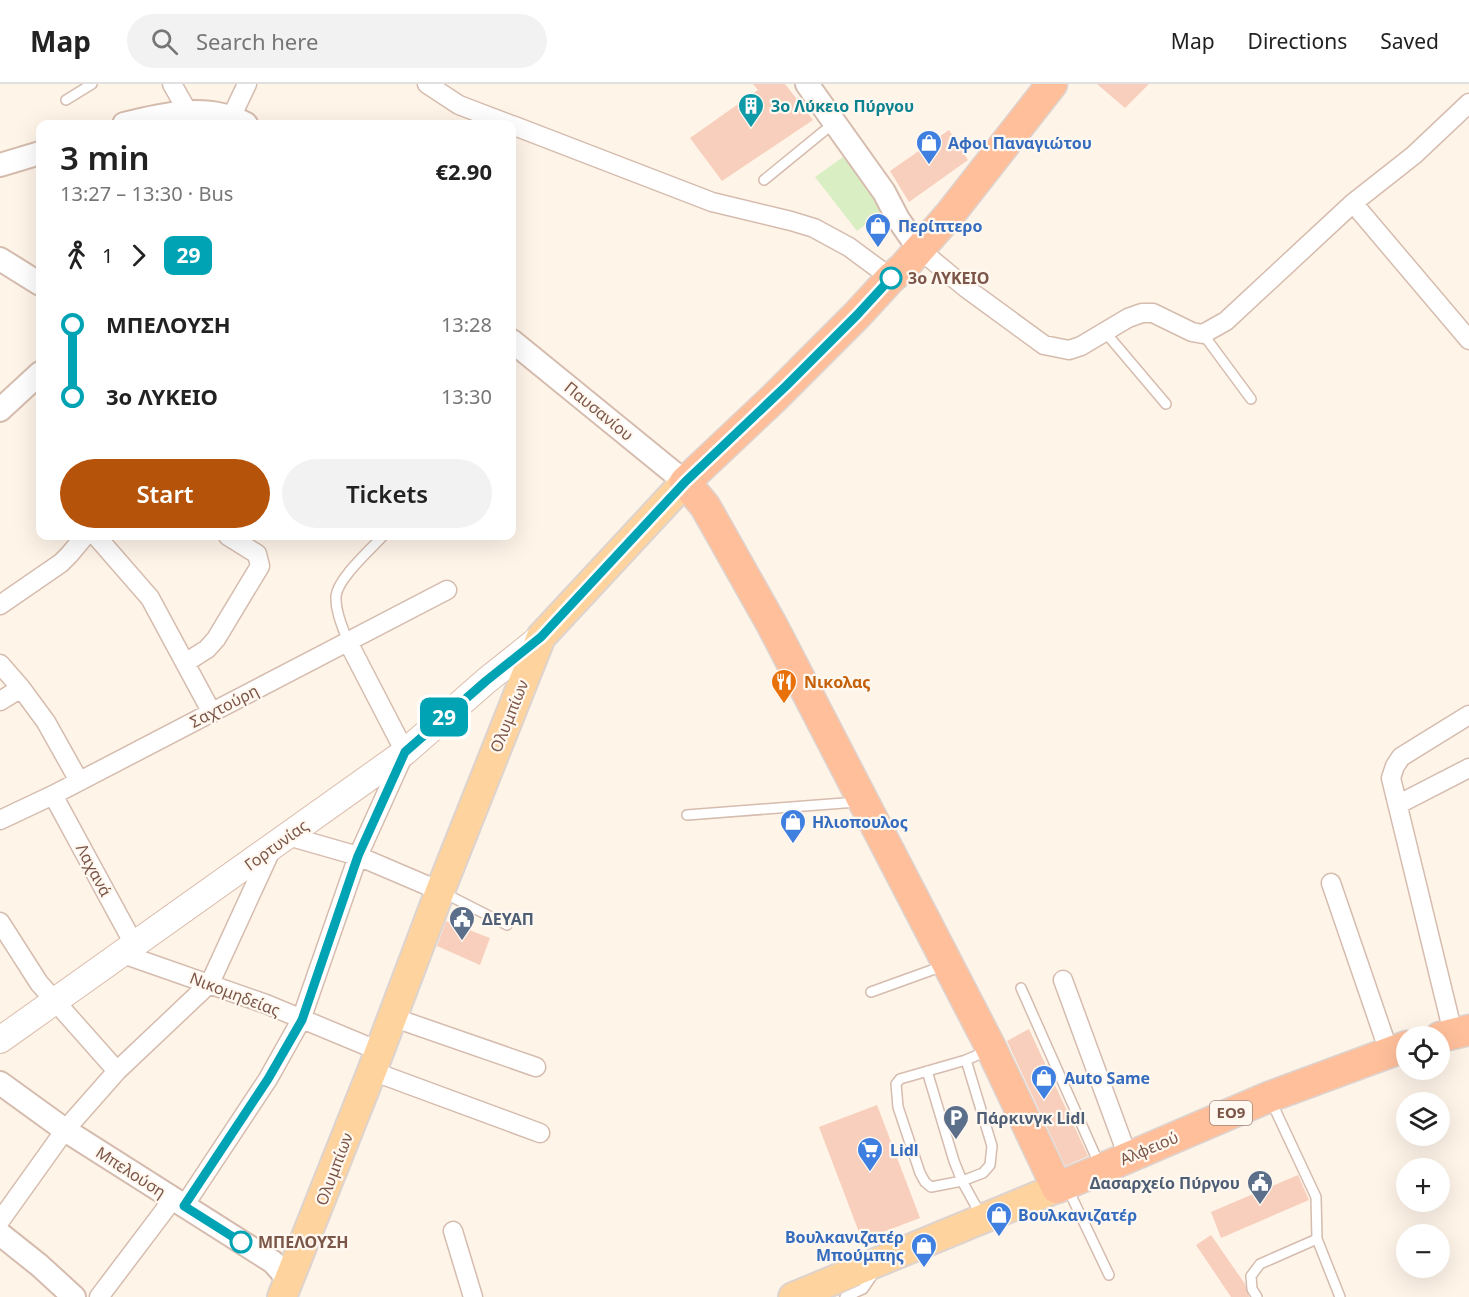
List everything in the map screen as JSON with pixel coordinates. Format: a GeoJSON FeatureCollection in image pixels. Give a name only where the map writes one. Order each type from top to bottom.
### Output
{"type":"FeatureCollection","features":[{"type":"Feature","properties":{"kind":"highway","name":"Ολυμπίων"},"geometry":{"type":"LineString","coordinates":[[685,482],[780,393],[903,268],[951,213],[1052,84]]}},
{"type":"Feature","properties":{"kind":"highway"},"geometry":{"type":"LineString","coordinates":[[685,482],[705,506],[865,801],[948,964],[979,1054],[1062,1186]]}},
{"type":"Feature","properties":{"kind":"highway","name":"Αλφειού"},"geometry":{"type":"LineString","coordinates":[[1062,1186],[1269,1097],[1396,1050]]}},
{"type":"Feature","properties":{"kind":"main road","name":"Ολυμπίων"},"geometry":{"type":"LineString","coordinates":[[290,1292],[440,891],[541,637],[685,482]]}},
{"type":"Feature","properties":{"kind":"main road","name":"Γορτυνίας"},"geometry":{"type":"LineString","coordinates":[[0,1040],[47,992],[129,950],[405,752],[486,681],[541,637]]}},
{"type":"Feature","properties":{"kind":"main road","name":"Αλφειού"},"geometry":{"type":"LineString","coordinates":[[809,1293],[1062,1186]]}},
{"type":"Feature","properties":{"kind":"street"},"geometry":{"type":"LineString","coordinates":[[172,84],[188,112]]}},
{"type":"Feature","properties":{"kind":"street"},"geometry":{"type":"LineString","coordinates":[[236,120],[247,84]]}},
{"type":"Feature","properties":{"kind":"street"},"geometry":{"type":"LineString","coordinates":[[427,84],[459,105],[497,120]]}},
{"type":"Feature","properties":{"kind":"street"},"geometry":{"type":"LineString","coordinates":[[807,84],[884,192],[898,219],[919,249],[966,288],[1044,345],[1069,350],[1081,346],[1128,318],[1142,313],[1153,313],[1192,332],[1203,334],[1226,321],[1353,203],[1414,155],[1469,103]]}},
{"type":"Feature","properties":{"kind":"street"},"geometry":{"type":"LineString","coordinates":[[142,120],[202,111],[222,114],[232,120]]}},
{"type":"Feature","properties":{"kind":"street"},"geometry":{"type":"LineString","coordinates":[[516,127],[712,202],[814,228],[849,246],[891,278]]}},
{"type":"Feature","properties":{"kind":"street"},"geometry":{"type":"LineString","coordinates":[[0,165],[36,154]]}},
{"type":"Feature","properties":{"kind":"street"},"geometry":{"type":"LineString","coordinates":[[1353,203],[1469,340]]}},
{"type":"Feature","properties":{"kind":"street"},"geometry":{"type":"LineString","coordinates":[[0,259],[36,282]]}},
{"type":"Feature","properties":{"kind":"street","name":"Παυσανίου"},"geometry":{"type":"LineString","coordinates":[[516,343],[685,482]]}},
{"type":"Feature","properties":{"kind":"street"},"geometry":{"type":"LineString","coordinates":[[0,410],[36,377]]}},
{"type":"Feature","properties":{"kind":"street"},"geometry":{"type":"LineString","coordinates":[[0,605],[61,562],[82,540]]}},
{"type":"Feature","properties":{"kind":"street"},"geometry":{"type":"LineString","coordinates":[[99,540],[150,598],[212,713]]}},
{"type":"Feature","properties":{"kind":"street"},"geometry":{"type":"LineString","coordinates":[[185,663],[207,649],[216,639],[260,566],[257,554],[235,540]]}},
{"type":"Feature","properties":{"kind":"street","name":"Σαχτούρη"},"geometry":{"type":"LineString","coordinates":[[0,820],[79,782],[447,590]]}},
{"type":"Feature","properties":{"kind":"street"},"geometry":{"type":"LineString","coordinates":[[99,1297],[178,1202],[268,1079],[302,1020],[358,856],[405,752],[348,642]]}},
{"type":"Feature","properties":{"kind":"street"},"geometry":{"type":"LineString","coordinates":[[0,664],[46,722],[79,782]]}},
{"type":"Feature","properties":{"kind":"street"},"geometry":{"type":"LineString","coordinates":[[0,701],[21,688]]}},
{"type":"Feature","properties":{"kind":"street"},"geometry":{"type":"LineString","coordinates":[[1454,1034],[1391,778],[1401,757],[1469,715]]}},
{"type":"Feature","properties":{"kind":"street"},"geometry":{"type":"LineString","coordinates":[[1398,804],[1469,768]]}},
{"type":"Feature","properties":{"kind":"street","name":"Λαχανά"},"geometry":{"type":"LineString","coordinates":[[53,795],[129,950]]}},
{"type":"Feature","properties":{"kind":"street"},"geometry":{"type":"LineString","coordinates":[[0,1221],[65,1130],[117,1071],[210,983],[280,842],[358,856],[440,891]]}},
{"type":"Feature","properties":{"kind":"street"},"geometry":{"type":"LineString","coordinates":[[1331,883],[1396,1044]]}},
{"type":"Feature","properties":{"kind":"street"},"geometry":{"type":"LineString","coordinates":[[0,922],[47,992],[117,1071]]}},
{"type":"Feature","properties":{"kind":"street","name":"Νικομηδείας"},"geometry":{"type":"LineString","coordinates":[[129,950],[302,1020],[376,1061],[540,1133]]}},
{"type":"Feature","properties":{"kind":"street"},"geometry":{"type":"LineString","coordinates":[[1063,980],[1115,1163]]}},
{"type":"Feature","properties":{"kind":"street"},"geometry":{"type":"LineString","coordinates":[[393,1017],[536,1067]]}},
{"type":"Feature","properties":{"kind":"street","name":"Μπελούση"},"geometry":{"type":"LineString","coordinates":[[0,1083],[65,1130],[273,1262],[290,1292]]}},
{"type":"Feature","properties":{"kind":"street"},"geometry":{"type":"LineString","coordinates":[[453,1232],[473,1297]]}},
{"type":"Feature","properties":{"kind":"street"},"geometry":{"type":"LineString","coordinates":[[0,1234],[74,1297]]}},
{"type":"Feature","properties":{"kind":"lane"},"geometry":{"type":"LineString","coordinates":[[66,100],[92,84]]}},
{"type":"Feature","properties":{"kind":"lane"},"geometry":{"type":"LineString","coordinates":[[764,180],[835,124]]}},
{"type":"Feature","properties":{"kind":"lane"},"geometry":{"type":"LineString","coordinates":[[1106,332],[1166,404]]}},
{"type":"Feature","properties":{"kind":"lane"},"geometry":{"type":"LineString","coordinates":[[1203,334],[1251,399]]}},
{"type":"Feature","properties":{"kind":"lane"},"geometry":{"type":"LineString","coordinates":[[348,642],[339,615],[336,596],[339,585],[379,540]]}},
{"type":"Feature","properties":{"kind":"lane"},"geometry":{"type":"LineString","coordinates":[[687,815],[865,801]]}},
{"type":"Feature","properties":{"kind":"lane"},"geometry":{"type":"LineString","coordinates":[[440,891],[507,925]]}},
{"type":"Feature","properties":{"kind":"lane"},"geometry":{"type":"LineString","coordinates":[[871,992],[948,964]]}},
{"type":"Feature","properties":{"kind":"lane"},"geometry":{"type":"LineString","coordinates":[[1021,988],[1115,1163]]}},
{"type":"Feature","properties":{"kind":"lane"},"geometry":{"type":"LineString","coordinates":[[979,1054],[992,1146],[990,1165],[983,1173],[962,1181],[931,1187],[920,1173],[898,1107],[896,1084],[900,1079],[927,1071],[979,1054]]}},
{"type":"Feature","properties":{"kind":"lane"},"geometry":{"type":"LineString","coordinates":[[927,1071],[962,1181],[983,1220]]}},
{"type":"Feature","properties":{"kind":"lane"},"geometry":{"type":"LineString","coordinates":[[1269,1097],[1316,1197],[1317,1239],[1340,1297]]}},
{"type":"Feature","properties":{"kind":"lane"},"geometry":{"type":"LineString","coordinates":[[1062,1186],[1110,1275]]}},
{"type":"Feature","properties":{"kind":"lane"},"geometry":{"type":"LineString","coordinates":[[1257,1297],[1252,1289],[1251,1276],[1260,1264],[1317,1239]]}},
{"type":"Feature","properties":{"kind":"lane"},"geometry":{"type":"LineString","coordinates":[[845,1297],[864,1289],[881,1262]]}},
{"type":"Feature","properties":{"kind":"green space"},"geometry":{"type":"Polygon","coordinates":[[[843,157],[884,211],[857,231],[815,177],[843,157]]]}},
{"type":"Feature","properties":{"kind":"building","name":"3o Λύκειο Πύργου"},"geometry":{"type":"Polygon","coordinates":[[[753,84],[785,84],[813,120],[722,181],[690,138],[758,90],[753,84]]]}},
{"type":"Feature","properties":{"kind":"building"},"geometry":{"type":"Polygon","coordinates":[[[1097,84],[1149,84],[1125,108],[1097,84]]]}},
{"type":"Feature","properties":{"kind":"building","name":"Αφοι Παναγιώτου"},"geometry":{"type":"Polygon","coordinates":[[[949,130],[968,160],[909,202],[890,171],[949,130]]]}},
{"type":"Feature","properties":{"kind":"building","name":"ΔΕΥΑΠ"},"geometry":{"type":"Polygon","coordinates":[[[446,921],[490,938],[480,965],[437,946],[446,921]]]}},
{"type":"Feature","properties":{"kind":"building"},"geometry":{"type":"Polygon","coordinates":[[[1029,1029],[1088,1156],[1065,1166],[1007,1041],[1029,1029]]]}},
{"type":"Feature","properties":{"kind":"building","name":"Lidl"},"geometry":{"type":"Polygon","coordinates":[[[877,1105],[920,1218],[862,1240],[819,1127],[877,1105]]]}},
{"type":"Feature","properties":{"kind":"building","name":"Δασαρχείο Πύργου"},"geometry":{"type":"Polygon","coordinates":[[[1298,1175],[1309,1200],[1221,1238],[1211,1212],[1298,1175]]]}},
{"type":"Feature","properties":{"kind":"building"},"geometry":{"type":"Polygon","coordinates":[[[1211,1235],[1245,1284],[1249,1297],[1231,1297],[1196,1245],[1211,1235]]]}},
{"type":"Feature","properties":{"kind":"bus line","name":"29"},"geometry":{"type":"LineString","coordinates":[[241,1242],[184,1206],[268,1079],[302,1020],[358,856],[405,752],[486,681],[541,637],[685,482],[786,386],[891,278]]}},
{"type":"Feature","properties":{"kind":"place","name":"3o Λύκειο Πύργου"},"geometry":{"type":"Point","coordinates":[751,129]}},
{"type":"Feature","properties":{"kind":"place","name":"Αφοι Παναγιώτου"},"geometry":{"type":"Point","coordinates":[929,166]}},
{"type":"Feature","properties":{"kind":"place","name":"Περίπτερο"},"geometry":{"type":"Point","coordinates":[878,249]}},
{"type":"Feature","properties":{"kind":"place","name":"3ο ΛΥΚΕΙΟ"},"geometry":{"type":"Point","coordinates":[891,278]}},
{"type":"Feature","properties":{"kind":"place","name":"Νικολας"},"geometry":{"type":"Point","coordinates":[784,705]}},
{"type":"Feature","properties":{"kind":"place","name":"Ηλιοπουλος"},"geometry":{"type":"Point","coordinates":[793,845]}},
{"type":"Feature","properties":{"kind":"place","name":"ΔΕΥΑΠ"},"geometry":{"type":"Point","coordinates":[462,942]}},
{"type":"Feature","properties":{"kind":"place","name":"Auto Same"},"geometry":{"type":"Point","coordinates":[1044,1101]}},
{"type":"Feature","properties":{"kind":"place","name":"Πάρκινγκ Lidl"},"geometry":{"type":"Point","coordinates":[956,1141]}},
{"type":"Feature","properties":{"kind":"place","name":"Lidl"},"geometry":{"type":"Point","coordinates":[870,1173]}},
{"type":"Feature","properties":{"kind":"place","name":"Δασαρχείο Πύργου"},"geometry":{"type":"Point","coordinates":[1260,1206]}},
{"type":"Feature","properties":{"kind":"place","name":"Βουλκανιζατέρ"},"geometry":{"type":"Point","coordinates":[999,1238]}},
{"type":"Feature","properties":{"kind":"place","name":"ΜΠΕΛΟΥΣΗ"},"geometry":{"type":"Point","coordinates":[241,1242]}},
{"type":"Feature","properties":{"kind":"place","name":"Βουλκανιζατέρ Μπούμπης"},"geometry":{"type":"Point","coordinates":[924,1269]}}]}
